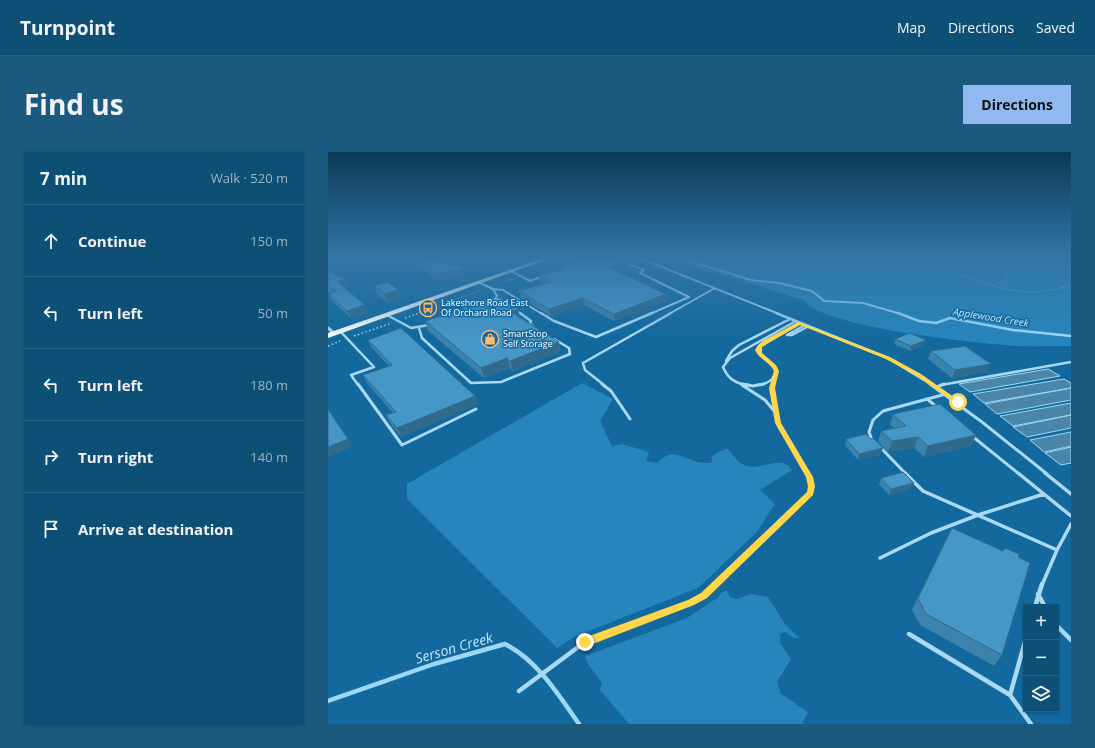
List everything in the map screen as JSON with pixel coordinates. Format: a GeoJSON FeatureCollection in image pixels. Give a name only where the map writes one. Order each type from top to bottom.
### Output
{"type":"FeatureCollection","features":[{"type":"Feature","properties":{"kind":"main road"},"geometry":{"type":"LineString","coordinates":[[332,332],[473,284]]}},
{"type":"Feature","properties":{"kind":"lane"},"geometry":{"type":"LineString","coordinates":[[482,284],[493,289],[503,290],[554,321],[596,338],[690,297],[662,284]]}},
{"type":"Feature","properties":{"kind":"lane"},"geometry":{"type":"LineString","coordinates":[[704,284],[888,358],[919,375],[946,394],[1071,494]]}},
{"type":"Feature","properties":{"kind":"lane"},"geometry":{"type":"LineString","coordinates":[[630,419],[611,391],[584,370],[583,363],[715,288]]}},
{"type":"Feature","properties":{"kind":"lane"},"geometry":{"type":"LineString","coordinates":[[493,289],[497,296],[495,299]]}},
{"type":"Feature","properties":{"kind":"lane"},"geometry":{"type":"LineString","coordinates":[[488,303],[495,299],[501,300],[531,321],[530,324],[536,328]]}},
{"type":"Feature","properties":{"kind":"lane"},"geometry":{"type":"LineString","coordinates":[[387,314],[411,328],[419,328],[432,324]]}},
{"type":"Feature","properties":{"kind":"lane"},"geometry":{"type":"LineString","coordinates":[[775,412],[765,400],[725,375],[723,367],[729,354],[740,345],[790,319]]}},
{"type":"Feature","properties":{"kind":"lane"},"geometry":{"type":"LineString","coordinates":[[725,363],[742,350],[796,321]]}},
{"type":"Feature","properties":{"kind":"lane"},"geometry":{"type":"LineString","coordinates":[[519,691],[566,654],[585,642],[704,596],[808,496],[812,486],[809,477],[779,427],[775,412],[772,388],[776,368],[759,354],[758,348],[800,323]]}},
{"type":"Feature","properties":{"kind":"lane"},"geometry":{"type":"LineString","coordinates":[[805,325],[788,335],[792,335],[808,326]]}},
{"type":"Feature","properties":{"kind":"lane"},"geometry":{"type":"LineString","coordinates":[[419,328],[422,338],[471,383],[485,384],[501,382],[570,354],[569,348],[549,336]]}},
{"type":"Feature","properties":{"kind":"lane"},"geometry":{"type":"LineString","coordinates":[[332,332],[374,367],[351,374],[402,446],[476,409]]}},
{"type":"Feature","properties":{"kind":"lane"},"geometry":{"type":"LineString","coordinates":[[937,387],[946,383],[1071,362]]}},
{"type":"Feature","properties":{"kind":"lane"},"geometry":{"type":"LineString","coordinates":[[739,384],[760,385],[774,379]]}},
{"type":"Feature","properties":{"kind":"lane"},"geometry":{"type":"LineString","coordinates":[[946,394],[882,411],[873,420],[869,432],[873,441],[923,491],[1057,550]]}},
{"type":"Feature","properties":{"kind":"lane"},"geometry":{"type":"LineString","coordinates":[[927,399],[939,409]]}},
{"type":"Feature","properties":{"kind":"lane"},"geometry":{"type":"LineString","coordinates":[[970,434],[1071,516]]}},
{"type":"Feature","properties":{"kind":"lane"},"geometry":{"type":"LineString","coordinates":[[880,558],[931,533],[978,515],[1044,494]]}},
{"type":"Feature","properties":{"kind":"lane"},"geometry":{"type":"LineString","coordinates":[[1035,604],[1057,550],[1071,524]]}},
{"type":"Feature","properties":{"kind":"lane"},"geometry":{"type":"LineString","coordinates":[[1038,594],[1043,604]]}},
{"type":"Feature","properties":{"kind":"lane"},"geometry":{"type":"LineString","coordinates":[[1059,628],[1071,640]]}},
{"type":"Feature","properties":{"kind":"lane"},"geometry":{"type":"LineString","coordinates":[[909,634],[1010,695],[1031,724]]}},
{"type":"Feature","properties":{"kind":"lane"},"geometry":{"type":"LineString","coordinates":[[1010,695],[1025,640]]}},
{"type":"Feature","properties":{"kind":"path"},"geometry":{"type":"LineString","coordinates":[[989,284],[1012,290],[1034,292],[1071,286]]}},
{"type":"Feature","properties":{"kind":"path"},"geometry":{"type":"LineString","coordinates":[[995,286],[999,284]]}},
{"type":"Feature","properties":{"kind":"path"},"geometry":{"type":"LineString","coordinates":[[403,319],[483,290]]}},
{"type":"Feature","properties":{"kind":"path"},"geometry":{"type":"LineString","coordinates":[[354,336],[394,322]]}},
{"type":"Feature","properties":{"kind":"path"},"geometry":{"type":"LineString","coordinates":[[328,346],[342,341]]}},
{"type":"Feature","properties":{"kind":"shaded area"},"geometry":{"type":"Polygon","coordinates":[[[750,284],[1071,284],[1071,346],[1023,346],[937,338],[869,326],[840,319],[817,310],[803,300],[750,284]]]}},
{"type":"Feature","properties":{"kind":"shaded area"},"geometry":{"type":"Polygon","coordinates":[[[1048,369],[1060,376],[970,392],[959,384],[1048,369]]]}},
{"type":"Feature","properties":{"kind":"shaded area"},"geometry":{"type":"Polygon","coordinates":[[[1064,379],[1071,383],[1071,388],[984,403],[973,394],[1064,379]]]}},
{"type":"Feature","properties":{"kind":"shaded area"},"geometry":{"type":"Polygon","coordinates":[[[582,383],[613,399],[600,421],[612,446],[622,444],[649,452],[646,461],[657,463],[662,458],[675,454],[698,462],[711,463],[713,455],[727,448],[742,464],[755,467],[782,463],[787,465],[792,470],[760,490],[775,504],[757,532],[698,588],[574,637],[557,648],[407,499],[407,484],[582,383]]]}},
{"type":"Feature","properties":{"kind":"shaded area"},"geometry":{"type":"Polygon","coordinates":[[[1071,388],[1071,400],[997,414],[985,404],[1071,388]]]}},
{"type":"Feature","properties":{"kind":"shaded area"},"geometry":{"type":"Polygon","coordinates":[[[1071,403],[1071,415],[1013,426],[1000,416],[1071,403]]]}},
{"type":"Feature","properties":{"kind":"shaded area"},"geometry":{"type":"Polygon","coordinates":[[[1071,415],[1071,428],[1027,437],[1013,427],[1071,415]]]}},
{"type":"Feature","properties":{"kind":"shaded area"},"geometry":{"type":"Polygon","coordinates":[[[1071,432],[1071,446],[1044,452],[1030,440],[1071,432]]]}},
{"type":"Feature","properties":{"kind":"shaded area"},"geometry":{"type":"Polygon","coordinates":[[[1071,447],[1071,463],[1061,465],[1045,453],[1071,447]]]}},
{"type":"Feature","properties":{"kind":"shaded area"},"geometry":{"type":"Polygon","coordinates":[[[727,591],[730,597],[736,599],[751,594],[768,597],[785,624],[799,638],[794,638],[785,632],[780,634],[780,643],[791,659],[777,682],[781,694],[808,712],[802,724],[629,724],[600,690],[602,683],[588,664],[585,656],[687,618],[717,598],[722,592],[727,591]]]}},
{"type":"Feature","properties":{"kind":"building"},"geometry":{"type":"Polygon","coordinates":[[[328,284],[340,284],[365,305],[347,311],[329,294],[337,291],[328,287],[328,284]]]}},
{"type":"Feature","properties":{"kind":"building"},"geometry":{"type":"Polygon","coordinates":[[[390,284],[399,290],[385,294],[374,286],[390,284]]]}},
{"type":"Feature","properties":{"kind":"building"},"geometry":{"type":"Polygon","coordinates":[[[545,284],[644,284],[666,294],[614,314],[583,298],[549,309],[519,291],[545,284]]]}},
{"type":"Feature","properties":{"kind":"building","name":"SmartStop Self Storage"},"geometry":{"type":"Polygon","coordinates":[[[491,298],[501,305],[508,303],[518,309],[511,312],[559,342],[510,361],[507,358],[481,368],[425,321],[464,309],[461,307],[491,298]]]}},
{"type":"Feature","properties":{"kind":"building"},"geometry":{"type":"Polygon","coordinates":[[[401,328],[475,396],[397,428],[386,415],[396,412],[363,375],[392,365],[368,340],[401,328]]]}},
{"type":"Feature","properties":{"kind":"building"},"geometry":{"type":"Polygon","coordinates":[[[910,333],[926,340],[911,346],[895,339],[910,333]]]}},
{"type":"Feature","properties":{"kind":"building"},"geometry":{"type":"Polygon","coordinates":[[[965,346],[991,364],[955,370],[931,351],[965,346]]]}},
{"type":"Feature","properties":{"kind":"building"},"geometry":{"type":"Polygon","coordinates":[[[940,404],[976,435],[928,446],[918,437],[892,441],[881,431],[906,426],[893,414],[940,404]]]}},
{"type":"Feature","properties":{"kind":"building"},"geometry":{"type":"Polygon","coordinates":[[[328,409],[348,439],[328,447],[328,409]]]}},
{"type":"Feature","properties":{"kind":"building"},"geometry":{"type":"Polygon","coordinates":[[[866,434],[871,439],[873,438],[883,448],[859,454],[846,439],[866,434]]]}},
{"type":"Feature","properties":{"kind":"building"},"geometry":{"type":"Polygon","coordinates":[[[903,472],[914,483],[891,489],[881,478],[903,472]]]}},
{"type":"Feature","properties":{"kind":"building"},"geometry":{"type":"Polygon","coordinates":[[[952,528],[1003,551],[1005,548],[1019,554],[1018,557],[1030,563],[1002,655],[926,614],[918,598],[952,528]]]}},
{"type":"Feature","properties":{"kind":"waterway","name":"Applewood Creek"},"geometry":{"type":"LineString","coordinates":[[782,284],[812,291],[824,301],[863,303],[899,314]]}},
{"type":"Feature","properties":{"kind":"waterway","name":"Applewood Creek"},"geometry":{"type":"LineString","coordinates":[[899,314],[919,321],[936,323],[950,318],[1013,330],[1071,336]]}},
{"type":"Feature","properties":{"kind":"waterway","name":"Serson Creek"},"geometry":{"type":"LineString","coordinates":[[328,701],[434,664],[505,644],[528,659],[555,690],[579,724]]}},
{"type":"Feature","properties":{"kind":"place","name":"Lakeshore Road East Of Orchard Road"},"geometry":{"type":"Point","coordinates":[428,308]}},
{"type":"Feature","properties":{"kind":"place","name":"SmartStop Self Storage"},"geometry":{"type":"Point","coordinates":[490,339]}},
{"type":"Feature","properties":{"kind":"route"},"geometry":{"type":"LineString","coordinates":[[585,642],[698,600],[714,587],[810,493],[812,486],[805,468],[779,427],[772,396],[773,381],[777,371],[771,363],[759,354],[759,346],[764,342],[800,323],[888,358],[919,375],[958,402]]}}]}
